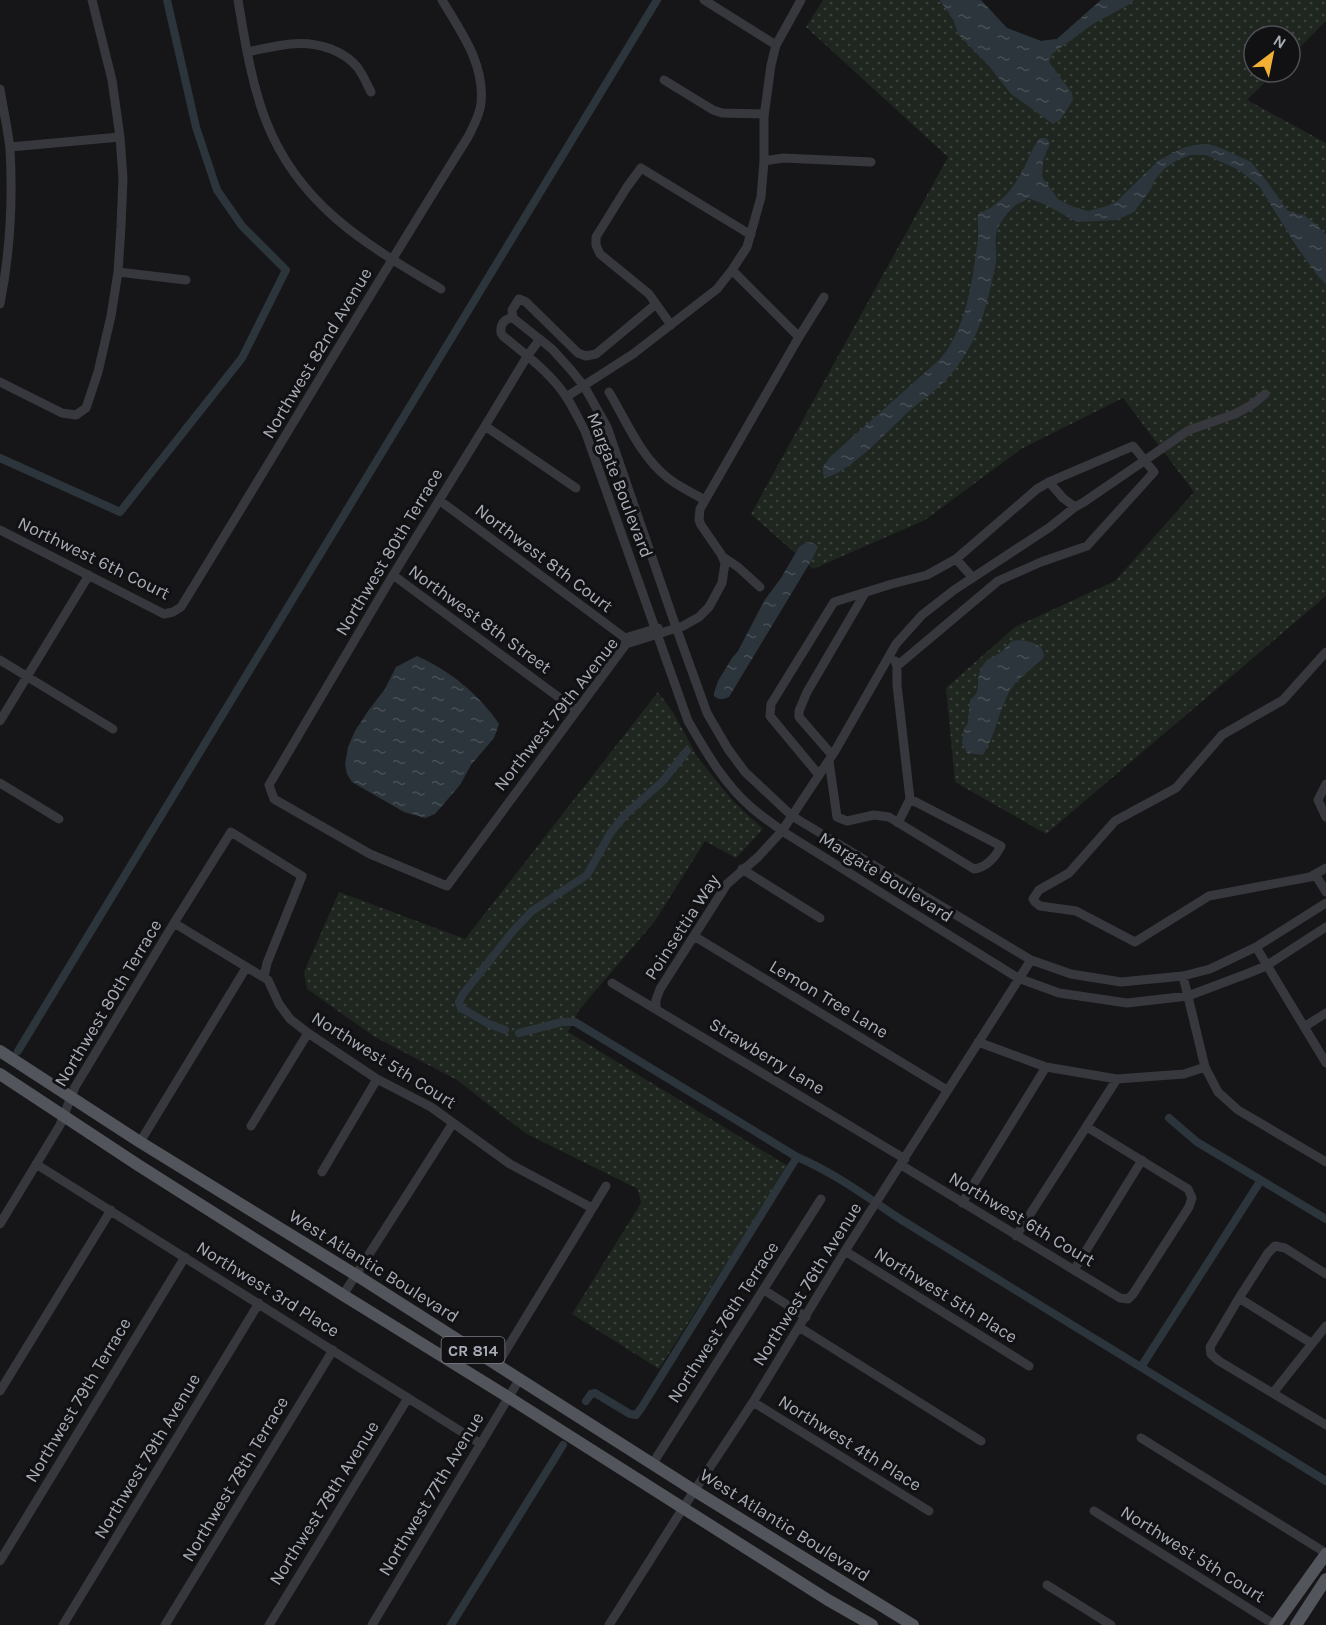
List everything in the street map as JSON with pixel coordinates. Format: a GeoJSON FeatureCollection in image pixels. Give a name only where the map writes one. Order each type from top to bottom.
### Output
{"type":"FeatureCollection","features":[{"type":"Feature","properties":{"kind":"main road","name":"West Atlantic Boulevard"},"geometry":{"type":"LineString","coordinates":[[0,1051],[140,1142],[356,1275],[695,1491],[913,1625]]}},
{"type":"Feature","properties":{"kind":"main road","name":"CR 814"},"geometry":{"type":"LineString","coordinates":[[0,1074],[343,1295],[828,1600],[872,1625]]}},
{"type":"Feature","properties":{"kind":"main road"},"geometry":{"type":"LineString","coordinates":[[1275,1625],[1326,1553]]}},
{"type":"Feature","properties":{"kind":"main road"},"geometry":{"type":"LineString","coordinates":[[1296,1625],[1326,1579]]}},
{"type":"Feature","properties":{"kind":"street"},"geometry":{"type":"LineString","coordinates":[[0,382],[62,414],[76,415],[86,408],[98,372],[118,272],[123,178],[112,80],[92,0]]}},
{"type":"Feature","properties":{"kind":"street"},"geometry":{"type":"LineString","coordinates":[[238,0],[247,52],[267,123],[297,176],[316,200],[341,224],[391,260],[441,289]]}},
{"type":"Feature","properties":{"kind":"street","name":"Northwest 82nd Avenue"},"geometry":{"type":"LineString","coordinates":[[173,612],[181,607],[262,477],[391,260],[468,137],[481,105],[481,84],[476,58],[442,0]]}},
{"type":"Feature","properties":{"kind":"street"},"geometry":{"type":"LineString","coordinates":[[704,0],[776,45]]}},
{"type":"Feature","properties":{"kind":"street"},"geometry":{"type":"LineString","coordinates":[[566,397],[633,354],[717,290],[747,247],[761,197],[764,114],[776,45],[801,0]]}},
{"type":"Feature","properties":{"kind":"street"},"geometry":{"type":"LineString","coordinates":[[247,52],[306,42],[321,45],[349,58],[359,69],[371,93]]}},
{"type":"Feature","properties":{"kind":"street"},"geometry":{"type":"LineString","coordinates":[[664,80],[713,110],[722,113],[764,114]]}},
{"type":"Feature","properties":{"kind":"street"},"geometry":{"type":"LineString","coordinates":[[0,89],[9,147],[11,205],[8,256],[0,304]]}},
{"type":"Feature","properties":{"kind":"street"},"geometry":{"type":"LineString","coordinates":[[9,147],[120,137]]}},
{"type":"Feature","properties":{"kind":"street"},"geometry":{"type":"LineString","coordinates":[[764,161],[783,158],[871,162]]}},
{"type":"Feature","properties":{"kind":"street"},"geometry":{"type":"LineString","coordinates":[[671,325],[649,294],[600,254],[596,246],[596,237],[641,168],[751,235]]}},
{"type":"Feature","properties":{"kind":"street"},"geometry":{"type":"LineString","coordinates":[[732,270],[799,337]]}},
{"type":"Feature","properties":{"kind":"street"},"geometry":{"type":"LineString","coordinates":[[118,272],[186,280]]}},
{"type":"Feature","properties":{"kind":"street"},"geometry":{"type":"LineString","coordinates":[[759,587],[738,567],[723,557],[704,531],[699,520],[700,509],[824,297]]}},
{"type":"Feature","properties":{"kind":"street"},"geometry":{"type":"LineString","coordinates":[[513,318],[512,310],[519,299],[526,302],[579,353],[586,356],[596,354],[656,304]]}},
{"type":"Feature","properties":{"kind":"street","name":"Margate Boulevard"},"geometry":{"type":"LineString","coordinates":[[1326,903],[1256,947],[1210,969],[1183,976],[1121,982],[1071,974],[1031,960],[792,816],[745,772],[728,749],[707,713],[607,427],[584,386],[563,361],[513,318],[508,319],[501,326],[501,333],[528,355],[554,381],[585,431],[688,721],[709,758],[728,784],[751,807],[782,831],[1018,978],[1059,993],[1127,1003],[1188,996],[1266,966],[1326,927]]}},
{"type":"Feature","properties":{"kind":"street","name":"Northwest 80th Terrace"},"geometry":{"type":"LineString","coordinates":[[447,886],[370,854],[274,799],[269,785],[393,575],[540,339]]}},
{"type":"Feature","properties":{"kind":"street","name":"Margate Boulevard"},"geometry":{"type":"LineString","coordinates":[[609,392],[634,437],[657,468],[668,478],[705,500]]}},
{"type":"Feature","properties":{"kind":"street","name":"Poinsettia Way"},"geometry":{"type":"LineString","coordinates":[[656,1009],[660,989],[727,884],[758,857],[782,831],[830,758],[896,644],[922,615],[1050,527],[1075,507],[1194,427],[1235,414],[1265,394]]}},
{"type":"Feature","properties":{"kind":"street"},"geometry":{"type":"LineString","coordinates":[[485,426],[576,488]]}},
{"type":"Feature","properties":{"kind":"street"},"geometry":{"type":"LineString","coordinates":[[819,775],[770,716],[771,704],[834,602],[927,575],[956,559],[1037,489],[1133,446],[1154,472],[1087,546],[1041,562],[998,581],[897,666]]}},
{"type":"Feature","properties":{"kind":"street"},"geometry":{"type":"LineString","coordinates":[[1049,482],[1062,498],[1075,507]]}},
{"type":"Feature","properties":{"kind":"street","name":"Northwest 8th Court"},"geometry":{"type":"LineString","coordinates":[[439,500],[625,641]]}},
{"type":"Feature","properties":{"kind":"street","name":"Northwest 6th Court"},"geometry":{"type":"LineString","coordinates":[[0,530],[164,614],[173,612]]}},
{"type":"Feature","properties":{"kind":"street"},"geometry":{"type":"LineString","coordinates":[[676,627],[683,626],[699,617],[710,607],[722,583],[723,557]]}},
{"type":"Feature","properties":{"kind":"street"},"geometry":{"type":"LineString","coordinates":[[956,559],[973,578]]}},
{"type":"Feature","properties":{"kind":"street"},"geometry":{"type":"LineString","coordinates":[[0,721],[89,575]]}},
{"type":"Feature","properties":{"kind":"street","name":"Northwest 8th Street"},"geometry":{"type":"LineString","coordinates":[[393,575],[576,710]]}},
{"type":"Feature","properties":{"kind":"street"},"geometry":{"type":"LineString","coordinates":[[865,593],[807,692],[800,711],[800,717],[830,758],[837,817],[847,821],[874,815],[889,817],[974,869],[983,867],[997,854],[1001,846],[910,799]]}},
{"type":"Feature","properties":{"kind":"street","name":"Northwest 79th Avenue"},"geometry":{"type":"LineString","coordinates":[[447,886],[625,641],[676,627]]}},
{"type":"Feature","properties":{"kind":"street"},"geometry":{"type":"LineString","coordinates":[[1326,652],[1283,700],[1222,735],[1176,788],[1115,821],[1069,873],[1039,890],[1034,898],[1040,906],[1076,911],[1135,942],[1209,896],[1310,877],[1326,868]]}},
{"type":"Feature","properties":{"kind":"street"},"geometry":{"type":"LineString","coordinates":[[891,653],[897,666],[897,685],[910,799],[898,823]]}},
{"type":"Feature","properties":{"kind":"street"},"geometry":{"type":"LineString","coordinates":[[0,660],[113,729]]}},
{"type":"Feature","properties":{"kind":"street"},"geometry":{"type":"LineString","coordinates":[[0,783],[59,819]]}},
{"type":"Feature","properties":{"kind":"street"},"geometry":{"type":"LineString","coordinates":[[1326,784],[1318,801],[1326,817]]}},
{"type":"Feature","properties":{"kind":"street","name":"Northwest 80th Terrace"},"geometry":{"type":"LineString","coordinates":[[0,1224],[60,1125],[70,1097],[231,832],[302,876],[267,963],[264,977]]}},
{"type":"Feature","properties":{"kind":"street"},"geometry":{"type":"LineString","coordinates":[[742,869],[820,918]]}},
{"type":"Feature","properties":{"kind":"street"},"geometry":{"type":"LineString","coordinates":[[1316,874],[1326,892]]}},
{"type":"Feature","properties":{"kind":"street"},"geometry":{"type":"LineString","coordinates":[[174,923],[264,977]]}},
{"type":"Feature","properties":{"kind":"street","name":"Lemon Tree Lane"},"geometry":{"type":"LineString","coordinates":[[694,936],[947,1090]]}},
{"type":"Feature","properties":{"kind":"street"},"geometry":{"type":"LineString","coordinates":[[1256,947],[1326,1063]]}},
{"type":"Feature","properties":{"kind":"street","name":"Northwest 76th Avenue"},"geometry":{"type":"LineString","coordinates":[[609,1625],[800,1328],[845,1251],[1031,960]]}},
{"type":"Feature","properties":{"kind":"street"},"geometry":{"type":"LineString","coordinates":[[140,1142],[246,968]]}},
{"type":"Feature","properties":{"kind":"street"},"geometry":{"type":"LineString","coordinates":[[1183,976],[1205,1067],[1218,1092],[1238,1110],[1326,1162]]}},
{"type":"Feature","properties":{"kind":"street","name":"Northwest 5th Court"},"geometry":{"type":"LineString","coordinates":[[264,977],[268,980],[279,1004],[290,1018],[308,1033],[377,1079],[430,1107],[510,1164],[592,1208]]}},
{"type":"Feature","properties":{"kind":"street","name":"Strawberry Lane"},"geometry":{"type":"LineString","coordinates":[[612,983],[903,1162]]}},
{"type":"Feature","properties":{"kind":"street"},"geometry":{"type":"LineString","coordinates":[[1304,1027],[1326,1014]]}},
{"type":"Feature","properties":{"kind":"street"},"geometry":{"type":"LineString","coordinates":[[251,1126],[308,1033]]}},
{"type":"Feature","properties":{"kind":"street"},"geometry":{"type":"LineString","coordinates":[[978,1042],[1046,1067],[1117,1079],[1184,1074],[1205,1067]]}},
{"type":"Feature","properties":{"kind":"street"},"geometry":{"type":"LineString","coordinates":[[962,1203],[1046,1067]]}},
{"type":"Feature","properties":{"kind":"street"},"geometry":{"type":"LineString","coordinates":[[322,1172],[377,1079]]}},
{"type":"Feature","properties":{"kind":"street"},"geometry":{"type":"LineString","coordinates":[[1016,1236],[1117,1079]]}},
{"type":"Feature","properties":{"kind":"street"},"geometry":{"type":"LineString","coordinates":[[343,1295],[453,1123]]}},
{"type":"Feature","properties":{"kind":"street"},"geometry":{"type":"LineString","coordinates":[[1074,1270],[1142,1160],[1087,1127]]}},
{"type":"Feature","properties":{"kind":"street","name":"Northwest 6th Court"},"geometry":{"type":"LineString","coordinates":[[903,1162],[962,1203],[1016,1236],[1120,1298],[1128,1299],[1190,1207],[1192,1198],[1188,1190],[1142,1160]]}},
{"type":"Feature","properties":{"kind":"street","name":"Northwest 3rd Place"},"geometry":{"type":"LineString","coordinates":[[36,1164],[481,1444]]}},
{"type":"Feature","properties":{"kind":"street"},"geometry":{"type":"LineString","coordinates":[[497,1365],[606,1186]]}},
{"type":"Feature","properties":{"kind":"street","name":"Northwest 76th Terrace"},"geometry":{"type":"LineString","coordinates":[[653,1463],[821,1199]]}},
{"type":"Feature","properties":{"kind":"street"},"geometry":{"type":"LineString","coordinates":[[0,1391],[111,1210]]}},
{"type":"Feature","properties":{"kind":"street"},"geometry":{"type":"LineString","coordinates":[[1326,1274],[1285,1248],[1275,1246],[1239,1298],[1210,1347],[1211,1354],[1219,1361],[1326,1425]]}},
{"type":"Feature","properties":{"kind":"street","name":"Northwest 5th Place"},"geometry":{"type":"LineString","coordinates":[[845,1251],[1029,1366]]}},
{"type":"Feature","properties":{"kind":"street","name":"Northwest 79th Terrace"},"geometry":{"type":"LineString","coordinates":[[0,1561],[185,1257]]}},
{"type":"Feature","properties":{"kind":"street"},"geometry":{"type":"LineString","coordinates":[[764,1290],[806,1317]]}},
{"type":"Feature","properties":{"kind":"street"},"geometry":{"type":"LineString","coordinates":[[1239,1298],[1311,1343]]}},
{"type":"Feature","properties":{"kind":"street","name":"Northwest 79th Avenue"},"geometry":{"type":"LineString","coordinates":[[63,1625],[259,1303]]}},
{"type":"Feature","properties":{"kind":"street"},"geometry":{"type":"LineString","coordinates":[[1273,1393],[1326,1326]]}},
{"type":"Feature","properties":{"kind":"street"},"geometry":{"type":"LineString","coordinates":[[800,1328],[981,1441]]}},
{"type":"Feature","properties":{"kind":"street","name":"Northwest 78th Terrace"},"geometry":{"type":"LineString","coordinates":[[165,1625],[333,1350]]}},
{"type":"Feature","properties":{"kind":"street","name":"Northwest 77th Avenue"},"geometry":{"type":"LineString","coordinates":[[372,1625],[519,1380]]}},
{"type":"Feature","properties":{"kind":"street","name":"Northwest 78th Avenue"},"geometry":{"type":"LineString","coordinates":[[269,1625],[408,1398]]}},
{"type":"Feature","properties":{"kind":"street","name":"Northwest 4th Place"},"geometry":{"type":"LineString","coordinates":[[753,1402],[929,1511]]}},
{"type":"Feature","properties":{"kind":"street"},"geometry":{"type":"LineString","coordinates":[[1141,1438],[1326,1553]]}},
{"type":"Feature","properties":{"kind":"street","name":"Northwest 5th Court"},"geometry":{"type":"LineString","coordinates":[[1094,1511],[1275,1625]]}},
{"type":"Feature","properties":{"kind":"street"},"geometry":{"type":"LineString","coordinates":[[1047,1585],[1111,1625]]}},
{"type":"Feature","properties":{"kind":"shaded area"},"geometry":{"type":"Polygon","coordinates":[[[823,0],[981,0],[1007,28],[1041,41],[1057,39],[1101,0],[1326,0],[1326,21],[1302,45],[1302,24],[1242,24],[1242,84],[1263,84],[1247,100],[1326,143],[1326,596],[1046,834],[955,782],[946,688],[1015,627],[1115,581],[1194,492],[1123,398],[1021,449],[925,520],[813,569],[751,514],[948,157],[806,27],[823,0]]]}},
{"type":"Feature","properties":{"kind":"shaded area"},"geometry":{"type":"Polygon","coordinates":[[[658,692],[674,714],[698,758],[733,801],[763,829],[736,858],[705,841],[655,921],[579,1010],[568,1032],[788,1166],[659,1369],[572,1314],[641,1203],[638,1189],[525,1133],[457,1080],[375,1037],[307,989],[304,972],[339,892],[465,939],[658,692]]]}},
{"type":"Feature","properties":{"kind":"water"},"geometry":{"type":"Polygon","coordinates":[[[940,0],[981,0],[1007,28],[1041,41],[1057,39],[1101,0],[1134,0],[1093,24],[1052,54],[1049,62],[1072,93],[1073,100],[1060,120],[1053,124],[1011,94],[989,66],[958,34],[954,21],[940,0]]]}},
{"type":"Feature","properties":{"kind":"water"},"geometry":{"type":"Polygon","coordinates":[[[1040,138],[1046,138],[1050,143],[1043,161],[1042,177],[1058,199],[1088,211],[1117,201],[1159,160],[1183,148],[1209,144],[1251,162],[1287,210],[1304,215],[1326,235],[1326,284],[1297,247],[1259,186],[1239,170],[1206,155],[1191,155],[1177,160],[1164,169],[1134,212],[1117,220],[1077,222],[1028,198],[1010,210],[997,230],[996,262],[985,309],[974,338],[957,367],[943,383],[859,458],[838,473],[828,477],[823,474],[823,468],[829,458],[940,359],[949,346],[963,317],[971,286],[978,239],[978,215],[997,203],[1010,190],[1040,138]]]}},
{"type":"Feature","properties":{"kind":"water"},"geometry":{"type":"Polygon","coordinates":[[[807,542],[814,543],[818,547],[811,561],[729,697],[716,698],[714,693],[718,681],[738,651],[764,601],[799,547],[807,542]]]}},
{"type":"Feature","properties":{"kind":"water"},"geometry":{"type":"Polygon","coordinates":[[[1018,640],[1039,646],[1044,657],[1011,689],[983,755],[967,753],[962,743],[964,729],[968,723],[970,700],[978,688],[981,668],[987,660],[1000,653],[1012,641],[1018,640]]]}},
{"type":"Feature","properties":{"kind":"water"},"geometry":{"type":"Polygon","coordinates":[[[417,656],[441,668],[463,684],[483,703],[499,724],[494,738],[471,765],[460,785],[435,814],[425,818],[404,812],[352,782],[345,764],[348,747],[355,731],[385,689],[396,667],[417,656]]]}},
{"type":"Feature","properties":{"kind":"waterway"},"geometry":{"type":"LineString","coordinates":[[0,458],[120,512],[242,358],[286,270],[242,226],[217,190],[196,127],[167,0]]}},
{"type":"Feature","properties":{"kind":"waterway"},"geometry":{"type":"LineString","coordinates":[[18,1051],[657,0]]}},
{"type":"Feature","properties":{"kind":"waterway"},"geometry":{"type":"LineString","coordinates":[[505,1030],[461,1008],[459,1002],[463,994],[513,931],[532,911],[587,875],[611,832],[626,814],[662,782],[687,751]]}},
{"type":"Feature","properties":{"kind":"waterway"},"geometry":{"type":"LineString","coordinates":[[519,1033],[562,1022],[575,1022],[797,1157],[837,1177],[900,1219],[1326,1481]]}},
{"type":"Feature","properties":{"kind":"waterway"},"geometry":{"type":"LineString","coordinates":[[1169,1118],[1197,1142],[1326,1219]]}},
{"type":"Feature","properties":{"kind":"waterway"},"geometry":{"type":"LineString","coordinates":[[586,1401],[591,1394],[595,1393],[630,1414],[636,1415],[797,1157]]}},
{"type":"Feature","properties":{"kind":"waterway"},"geometry":{"type":"LineString","coordinates":[[1141,1367],[1261,1180]]}},
{"type":"Feature","properties":{"kind":"waterway"},"geometry":{"type":"LineString","coordinates":[[451,1625],[563,1445]]}}]}
